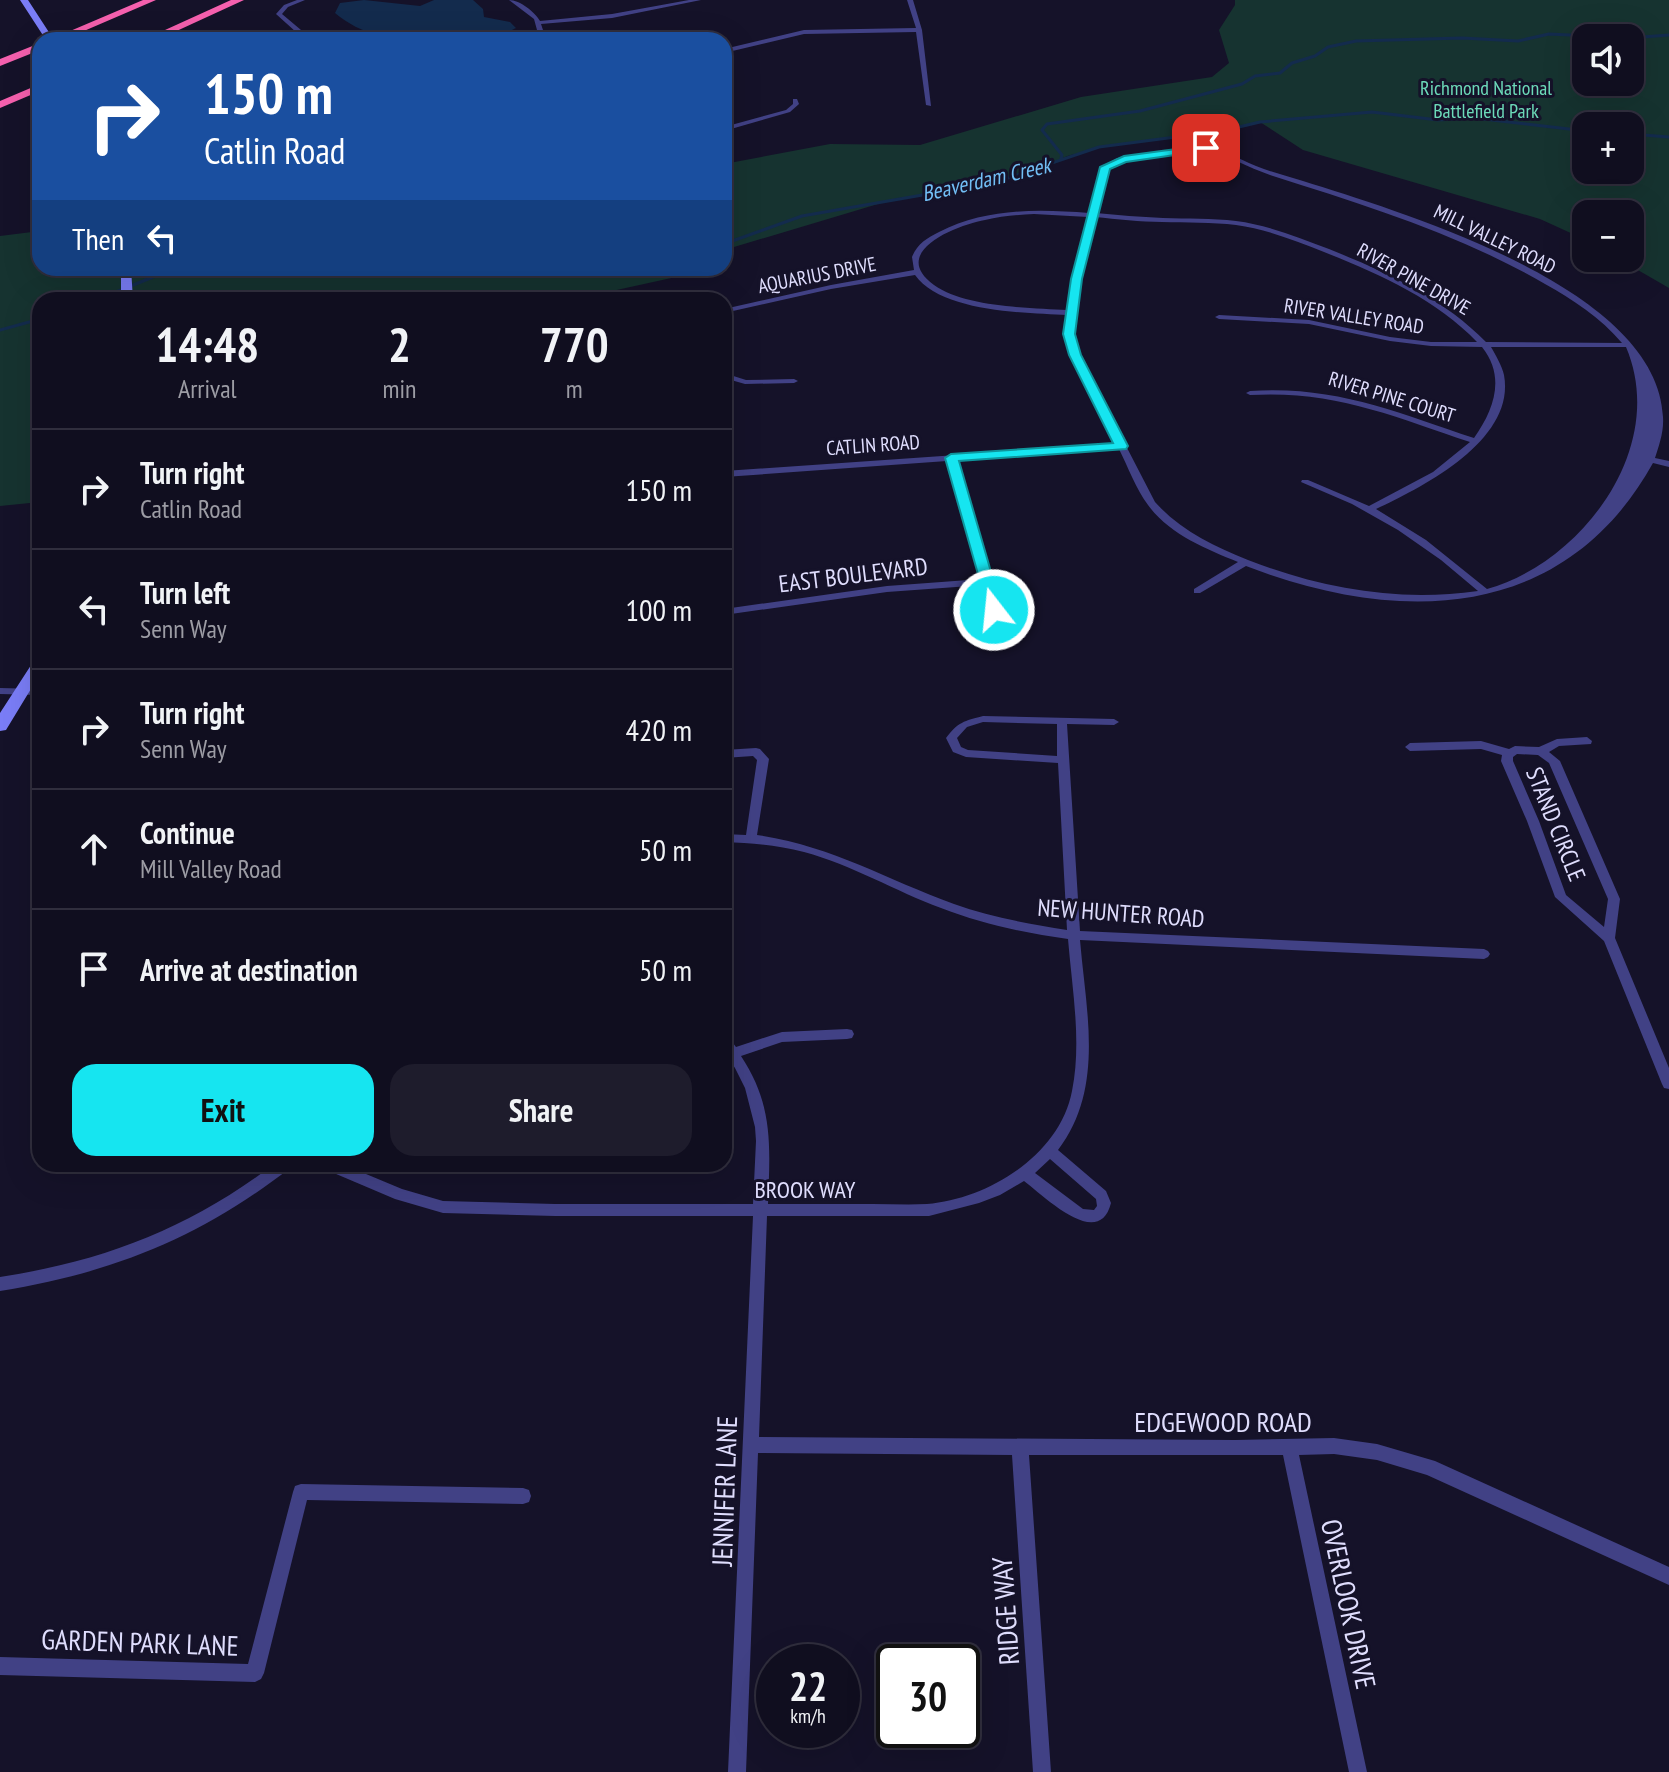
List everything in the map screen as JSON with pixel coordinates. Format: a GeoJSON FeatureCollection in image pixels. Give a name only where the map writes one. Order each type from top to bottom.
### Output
{"type":"FeatureCollection","features":[{"type":"Feature","properties":{"kind":"highway"},"geometry":{"type":"LineString","coordinates":[[72,32],[151,0]]}},
{"type":"Feature","properties":{"kind":"highway"},"geometry":{"type":"LineString","coordinates":[[166,32],[239,0]]}},
{"type":"Feature","properties":{"kind":"highway"},"geometry":{"type":"LineString","coordinates":[[0,63],[32,49]]}},
{"type":"Feature","properties":{"kind":"highway"},"geometry":{"type":"LineString","coordinates":[[0,105],[32,91]]}},
{"type":"Feature","properties":{"kind":"main road"},"geometry":{"type":"LineString","coordinates":[[24,0],[46,32]]}},
{"type":"Feature","properties":{"kind":"main road"},"geometry":{"type":"LineString","coordinates":[[0,726],[32,676]]}},
{"type":"Feature","properties":{"kind":"street"},"geometry":{"type":"LineString","coordinates":[[299,32],[279,14],[286,6],[302,0]]}},
{"type":"Feature","properties":{"kind":"street"},"geometry":{"type":"LineString","coordinates":[[512,0],[531,13],[539,23],[539,32]]}},
{"type":"Feature","properties":{"kind":"street"},"geometry":{"type":"LineString","coordinates":[[539,23],[612,16],[698,0]]}},
{"type":"Feature","properties":{"kind":"street"},"geometry":{"type":"LineString","coordinates":[[910,0],[919,30],[929,105]]}},
{"type":"Feature","properties":{"kind":"street"},"geometry":{"type":"LineString","coordinates":[[732,49],[804,32],[919,30]]}},
{"type":"Feature","properties":{"kind":"street"},"geometry":{"type":"LineString","coordinates":[[732,127],[788,111],[796,104],[795,100]]}},
{"type":"Feature","properties":{"kind":"street","name":"MILL VALLEY ROAD"},"geometry":{"type":"LineString","coordinates":[[1191,148],[1214,149],[1247,165],[1437,229],[1483,249],[1594,314],[1629,345],[1647,371],[1658,403],[1658,438],[1650,460],[1620,507],[1581,542],[1532,574],[1486,593],[1434,599],[1355,593],[1288,578],[1245,562],[1182,532],[1158,513],[1071,345],[1071,313],[1093,215],[1107,165],[1191,148]]}},
{"type":"Feature","properties":{"kind":"street","name":"RIVER PINE DRIVE"},"geometry":{"type":"LineString","coordinates":[[918,272],[914,262],[919,250],[936,237],[961,225],[1023,213],[1093,215],[1232,222],[1290,238],[1352,261],[1410,290],[1457,318],[1485,344],[1498,367],[1501,385],[1495,412],[1475,441],[1423,482],[1371,508]]}},
{"type":"Feature","properties":{"kind":"street"},"geometry":{"type":"LineString","coordinates":[[918,272],[934,288],[972,303],[1071,313]]}},
{"type":"Feature","properties":{"kind":"street","name":"AQUARIUS DRIVE"},"geometry":{"type":"LineString","coordinates":[[732,309],[918,272]]}},
{"type":"Feature","properties":{"kind":"street","name":"RIVER VALLEY ROAD"},"geometry":{"type":"LineString","coordinates":[[1219,317],[1309,322],[1410,342],[1629,345]]}},
{"type":"Feature","properties":{"kind":"street"},"geometry":{"type":"LineString","coordinates":[[732,378],[745,382],[794,381]]}},
{"type":"Feature","properties":{"kind":"street","name":"RIVER PINE COURT"},"geometry":{"type":"LineString","coordinates":[[1250,393],[1286,390],[1334,396],[1475,441]]}},
{"type":"Feature","properties":{"kind":"street","name":"CATLIN ROAD"},"geometry":{"type":"LineString","coordinates":[[732,473],[1121,446]]}},
{"type":"Feature","properties":{"kind":"street"},"geometry":{"type":"LineString","coordinates":[[951,458],[999,619]]}},
{"type":"Feature","properties":{"kind":"street"},"geometry":{"type":"LineString","coordinates":[[1650,460],[1669,464]]}},
{"type":"Feature","properties":{"kind":"street"},"geometry":{"type":"LineString","coordinates":[[1305,482],[1371,508],[1433,549],[1486,593]]}},
{"type":"Feature","properties":{"kind":"street"},"geometry":{"type":"LineString","coordinates":[[1197,591],[1245,562]]}},
{"type":"Feature","properties":{"kind":"street","name":"EAST BOULEVARD"},"geometry":{"type":"LineString","coordinates":[[732,611],[887,589],[986,582]]}},
{"type":"Feature","properties":{"kind":"street"},"geometry":{"type":"LineString","coordinates":[[0,691],[32,692]]}},
{"type":"Feature","properties":{"kind":"street"},"geometry":{"type":"LineString","coordinates":[[1062,760],[966,753],[957,749],[951,738],[963,725],[983,719],[1114,722]]}},
{"type":"Feature","properties":{"kind":"street","name":"BROOK WAY"},"geometry":{"type":"LineString","coordinates":[[346,1172],[400,1195],[443,1207],[761,1211],[929,1210],[995,1192],[1026,1174],[1049,1150],[1068,1122],[1080,1090],[1082,1068],[1062,720]]}},
{"type":"Feature","properties":{"kind":"street"},"geometry":{"type":"LineString","coordinates":[[1541,751],[1557,743],[1587,741]]}},
{"type":"Feature","properties":{"kind":"street"},"geometry":{"type":"LineString","coordinates":[[1410,747],[1481,745],[1509,753]]}},
{"type":"Feature","properties":{"kind":"street","name":"STAND CIRCLE"},"geometry":{"type":"LineString","coordinates":[[1523,748],[1541,751],[1554,761],[1614,899],[1609,938],[1561,897],[1507,761],[1509,753],[1523,748]]}},
{"type":"Feature","properties":{"kind":"street"},"geometry":{"type":"LineString","coordinates":[[732,754],[756,752],[763,759],[751,838]]}},
{"type":"Feature","properties":{"kind":"street","name":"NEW HUNTER ROAD"},"geometry":{"type":"LineString","coordinates":[[732,838],[783,842],[840,857],[934,901],[976,916],[1037,931],[1484,954]]}},
{"type":"Feature","properties":{"kind":"street"},"geometry":{"type":"LineString","coordinates":[[1609,938],[1669,1084]]}},
{"type":"Feature","properties":{"kind":"street"},"geometry":{"type":"LineString","coordinates":[[732,1047],[782,1037],[847,1034]]}},
{"type":"Feature","properties":{"kind":"street","name":"JENNIFER LANE"},"geometry":{"type":"LineString","coordinates":[[732,1053],[751,1086],[762,1120],[761,1211],[737,1772]]}},
{"type":"Feature","properties":{"kind":"street"},"geometry":{"type":"LineString","coordinates":[[1026,1174],[1080,1215],[1097,1216],[1104,1210],[1101,1195],[1049,1150]]}},
{"type":"Feature","properties":{"kind":"street"},"geometry":{"type":"LineString","coordinates":[[0,1284],[65,1273],[155,1242],[238,1199],[274,1172]]}},
{"type":"Feature","properties":{"kind":"street","name":"EDGEWOOD ROAD"},"geometry":{"type":"LineString","coordinates":[[751,1445],[1334,1446],[1377,1452],[1429,1467],[1669,1576]]}},
{"type":"Feature","properties":{"kind":"street","name":"RIDGE WAY"},"geometry":{"type":"LineString","coordinates":[[1020,1446],[1042,1772]]}},
{"type":"Feature","properties":{"kind":"street","name":"OVERLOOK DRIVE"},"geometry":{"type":"LineString","coordinates":[[1289,1447],[1358,1772]]}},
{"type":"Feature","properties":{"kind":"street","name":"GARDEN PARK LANE"},"geometry":{"type":"LineString","coordinates":[[0,1666],[255,1673],[301,1492],[523,1496]]}},
{"type":"Feature","properties":{"kind":"green space","name":"Richmond National Battlefield Park"},"geometry":{"type":"Polygon","coordinates":[[[1235,0],[1669,0],[1669,288],[1641,272],[1644,272],[1644,200],[1572,200],[1572,234],[1540,219],[1303,150],[1260,122],[1222,131],[1099,147],[1008,178],[949,185],[947,187],[951,189],[936,195],[898,198],[732,248],[732,162],[830,144],[920,145],[1081,97],[1212,77],[1229,63],[1219,30],[1235,0]]]}},
{"type":"Feature","properties":{"kind":"green space"},"geometry":{"type":"Polygon","coordinates":[[[32,232],[32,276],[680,276],[608,292],[32,292],[32,503],[0,506],[0,236],[32,232]]]}},
{"type":"Feature","properties":{"kind":"water"},"geometry":{"type":"Polygon","coordinates":[[[364,0],[420,6],[434,0],[473,0],[483,9],[484,17],[510,22],[516,28],[505,32],[368,32],[335,13],[340,3],[364,0]]]}},
{"type":"Feature","properties":{"kind":"waterway"},"geometry":{"type":"LineString","coordinates":[[1061,158],[1062,155],[1042,130],[1047,124],[1140,111],[1242,84],[1255,76],[1280,73],[1292,63],[1315,56],[1328,47],[1356,41],[1462,38],[1518,41],[1549,34],[1629,38],[1669,35]]}},
{"type":"Feature","properties":{"kind":"waterway","name":"Beaverdam Creek"},"geometry":{"type":"LineString","coordinates":[[732,241],[802,216],[934,193],[951,189],[946,187],[949,185],[1008,178],[1099,147],[1222,131],[1260,122],[1372,112],[1438,120],[1474,118],[1572,129]]}},
{"type":"Feature","properties":{"kind":"waterway","name":"Beaverdam Creek"},"geometry":{"type":"LineString","coordinates":[[1644,135],[1669,137]]}},
{"type":"Feature","properties":{"kind":"waterway","name":"Beaverdam Creek"},"geometry":{"type":"LineString","coordinates":[[116,292],[156,276]]}},
{"type":"Feature","properties":{"kind":"waterway","name":"Beaverdam Creek"},"geometry":{"type":"LineString","coordinates":[[0,330],[32,321]]}},
{"type":"Feature","properties":{"kind":"route"},"geometry":{"type":"LineString","coordinates":[[994,610],[951,458],[1121,446],[1075,355],[1069,334],[1077,279],[1105,167],[1124,159],[1206,148]]}}]}
